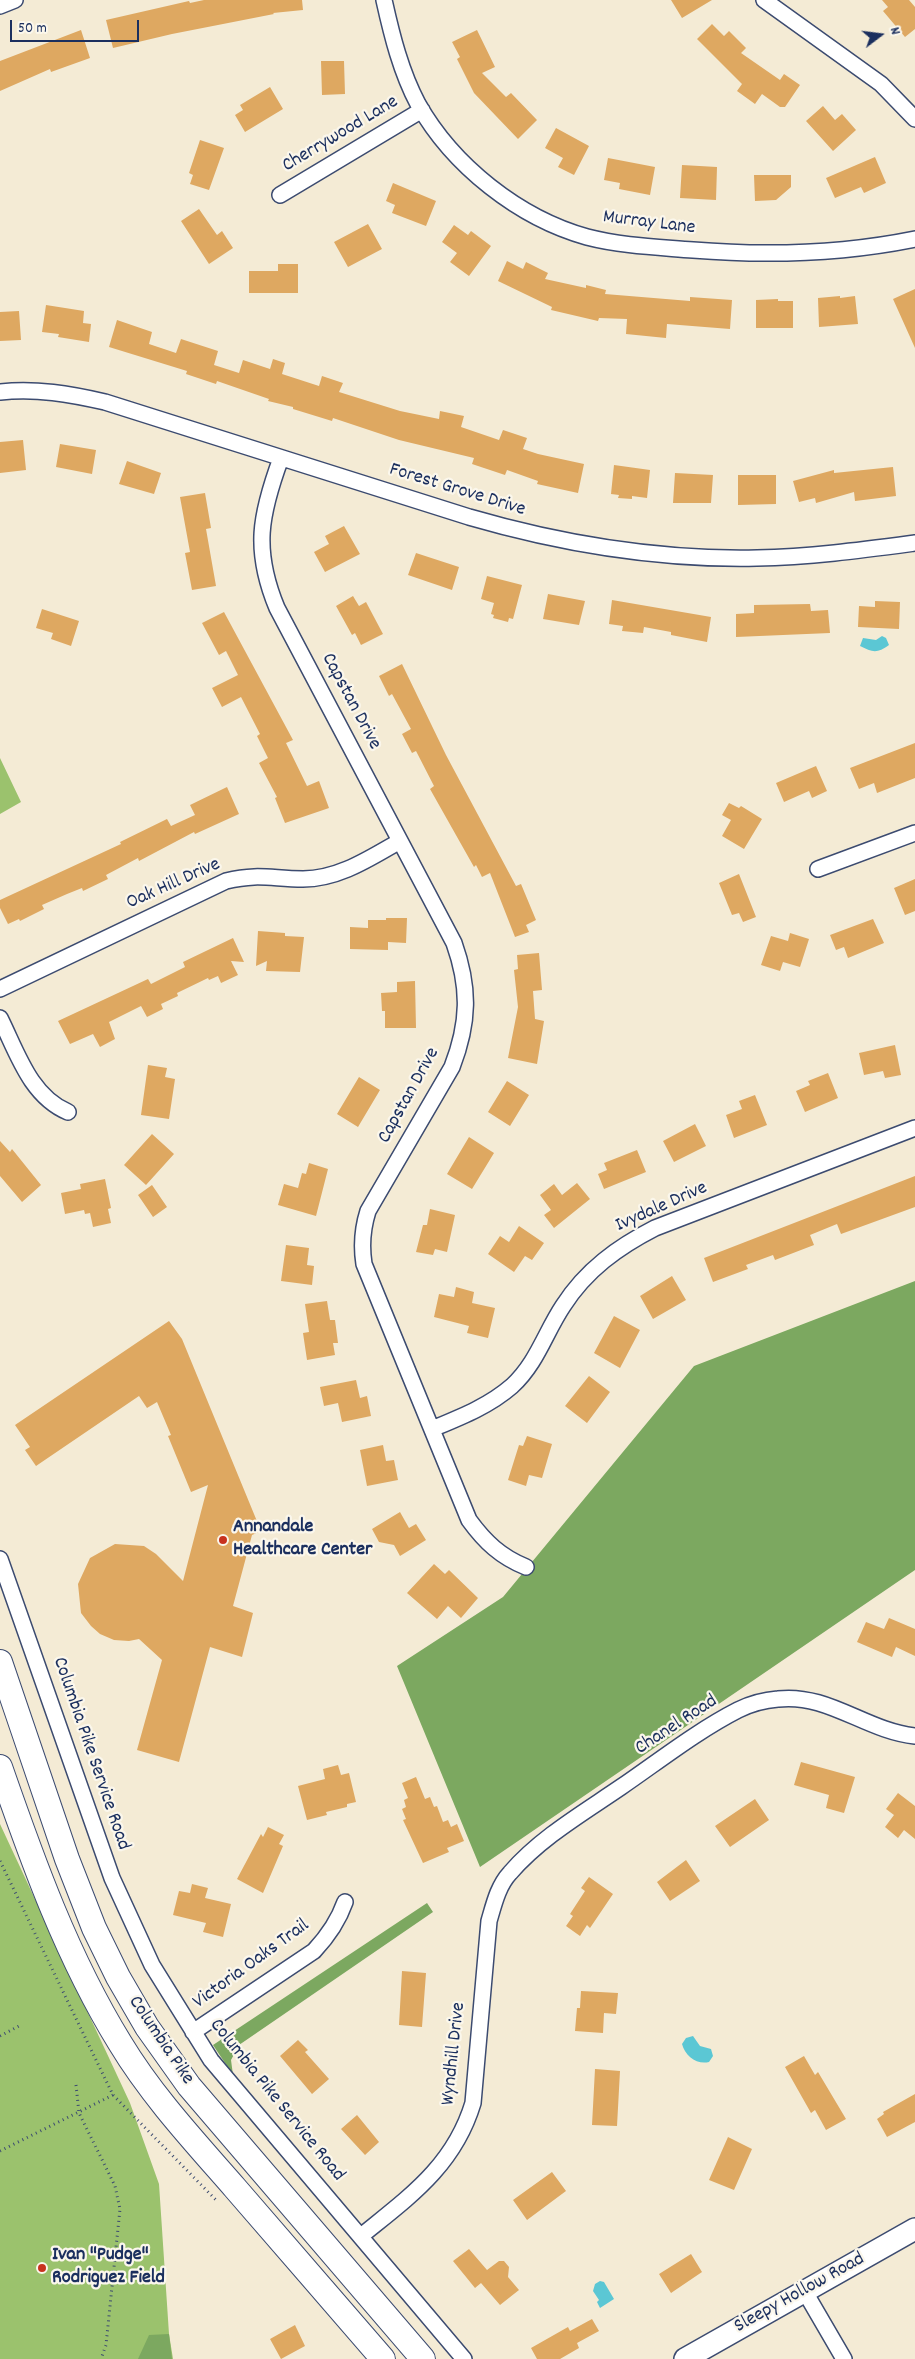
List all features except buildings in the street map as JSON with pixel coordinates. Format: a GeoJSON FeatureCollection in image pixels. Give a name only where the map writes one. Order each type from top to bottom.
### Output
{"type":"FeatureCollection","features":[{"type":"Feature","properties":{"kind":"main road","name":"Columbia Pike"},"geometry":{"type":"LineString","coordinates":[[0,1662],[67,1859],[94,1928],[118,1977],[147,2027],[189,2086],[423,2359]]}},
{"type":"Feature","properties":{"kind":"main road","name":"Columbia Pike"},"geometry":{"type":"LineString","coordinates":[[0,1767],[37,1873],[66,1942],[92,1995],[120,2044],[164,2106],[383,2359]]}},
{"type":"Feature","properties":{"kind":"main road","name":"Sleepy Hollow Road"},"geometry":{"type":"LineString","coordinates":[[685,2359],[915,2230]]}},
{"type":"Feature","properties":{"kind":"street"},"geometry":{"type":"LineString","coordinates":[[0,6],[15,0]]}},
{"type":"Feature","properties":{"kind":"street","name":"Murray Lane"},"geometry":{"type":"LineString","coordinates":[[384,0],[392,37],[404,73],[422,110],[442,138],[467,166],[493,189],[528,212],[558,226],[586,236],[620,244],[767,254],[822,252],[882,246],[915,239]]}},
{"type":"Feature","properties":{"kind":"street"},"geometry":{"type":"LineString","coordinates":[[764,0],[881,84],[915,119]]}},
{"type":"Feature","properties":{"kind":"street","name":"Cherrywood Lane"},"geometry":{"type":"LineString","coordinates":[[280,195],[422,110]]}},
{"type":"Feature","properties":{"kind":"street","name":"Forest Grove Drive"},"geometry":{"type":"LineString","coordinates":[[0,392],[44,391],[75,395],[105,402],[526,533],[619,550],[687,556],[756,558],[817,555],[915,543]]}},
{"type":"Feature","properties":{"kind":"street","name":"Capstan Drive"},"geometry":{"type":"LineString","coordinates":[[281,458],[268,492],[263,517],[261,542],[263,565],[269,587],[454,943],[462,966],[466,995],[466,1021],[461,1045],[452,1067],[368,1211],[362,1228],[361,1246],[364,1264],[474,1526],[497,1552],[526,1568]]}},
{"type":"Feature","properties":{"kind":"street"},"geometry":{"type":"LineString","coordinates":[[818,869],[915,833]]}},
{"type":"Feature","properties":{"kind":"street","name":"Oak Hill Drive"},"geometry":{"type":"LineString","coordinates":[[0,989],[226,881],[246,876],[304,879],[325,877],[342,872],[400,841]]}},
{"type":"Feature","properties":{"kind":"street"},"geometry":{"type":"LineString","coordinates":[[0,1018],[34,1086],[45,1098],[68,1112]]}},
{"type":"Feature","properties":{"kind":"street","name":"Ivydale Drive"},"geometry":{"type":"LineString","coordinates":[[432,1429],[492,1402],[513,1385],[538,1355],[563,1306],[580,1283],[601,1261],[625,1244],[655,1228],[915,1128]]}},
{"type":"Feature","properties":{"kind":"street","name":"Columbia Pike Service Road"},"geometry":{"type":"LineString","coordinates":[[0,1559],[116,1886],[152,1965],[217,2067],[464,2359]]}},
{"type":"Feature","properties":{"kind":"street","name":"Chanel Road"},"geometry":{"type":"LineString","coordinates":[[496,1894],[508,1874],[523,1858],[554,1834],[693,1737],[738,1710],[777,1699],[802,1698],[816,1700],[880,1728],[915,1736]]}},
{"type":"Feature","properties":{"kind":"street","name":"Wyndhill Drive"},"geometry":{"type":"LineString","coordinates":[[361,2236],[416,2191],[438,2169],[457,2144],[466,2125],[472,2103],[488,1921],[496,1894]]}},
{"type":"Feature","properties":{"kind":"street","name":"Victoria Oaks Trail"},"geometry":{"type":"LineString","coordinates":[[193,2032],[314,1951],[328,1936],[339,1918],[345,1902]]}},
{"type":"Feature","properties":{"kind":"street"},"geometry":{"type":"LineString","coordinates":[[805,2292],[844,2359]]}},
{"type":"Feature","properties":{"kind":"path"},"geometry":{"type":"LineString","coordinates":[[0,2036],[19,2026]]}},
{"type":"Feature","properties":{"kind":"path"},"geometry":{"type":"LineString","coordinates":[[76,2085],[79,2112],[115,2186],[120,2209],[106,2345],[101,2359]]}},
{"type":"Feature","properties":{"kind":"path"},"geometry":{"type":"LineString","coordinates":[[0,2151],[113,2095]]}},
{"type":"Feature","properties":{"kind":"green space"},"geometry":{"type":"Polygon","coordinates":[[[0,758],[21,802],[0,814],[0,758]]]}},
{"type":"Feature","properties":{"kind":"green space"},"geometry":{"type":"Polygon","coordinates":[[[915,1281],[915,1570],[480,1867],[397,1666],[503,1597],[694,1366],[915,1281]]]}},
{"type":"Feature","properties":{"kind":"green space"},"geometry":{"type":"Polygon","coordinates":[[[0,1824],[130,2103],[159,2184],[169,2334],[173,2359],[0,2359],[0,1824]]]}},
{"type":"Feature","properties":{"kind":"green space"},"geometry":{"type":"Polygon","coordinates":[[[427,1903],[433,1912],[239,2045],[231,2060],[233,2075],[213,2045],[427,1903]]]}},
{"type":"Feature","properties":{"kind":"green space"},"geometry":{"type":"Polygon","coordinates":[[[169,2334],[172,2359],[138,2359],[149,2335],[169,2334]]]}},
{"type":"Feature","properties":{"kind":"water"},"geometry":{"type":"Polygon","coordinates":[[[882,636],[886,638],[889,645],[881,650],[871,651],[860,646],[863,638],[876,640],[882,636]]]}},
{"type":"Feature","properties":{"kind":"water"},"geometry":{"type":"Polygon","coordinates":[[[693,2036],[700,2046],[711,2049],[713,2056],[709,2062],[696,2061],[686,2052],[682,2044],[686,2038],[693,2036]]]}},
{"type":"Feature","properties":{"kind":"water"},"geometry":{"type":"Polygon","coordinates":[[[600,2281],[604,2282],[614,2299],[600,2308],[597,2302],[599,2300],[593,2291],[595,2284],[600,2281]]]}},
{"type":"Feature","properties":{"kind":"place","name":"Annandale Healthcare Center"},"geometry":{"type":"Point","coordinates":[223,1540]}},
{"type":"Feature","properties":{"kind":"place","name":"Ivan \"Pudge\" Rodriguez Field"},"geometry":{"type":"Point","coordinates":[42,2268]}}]}
